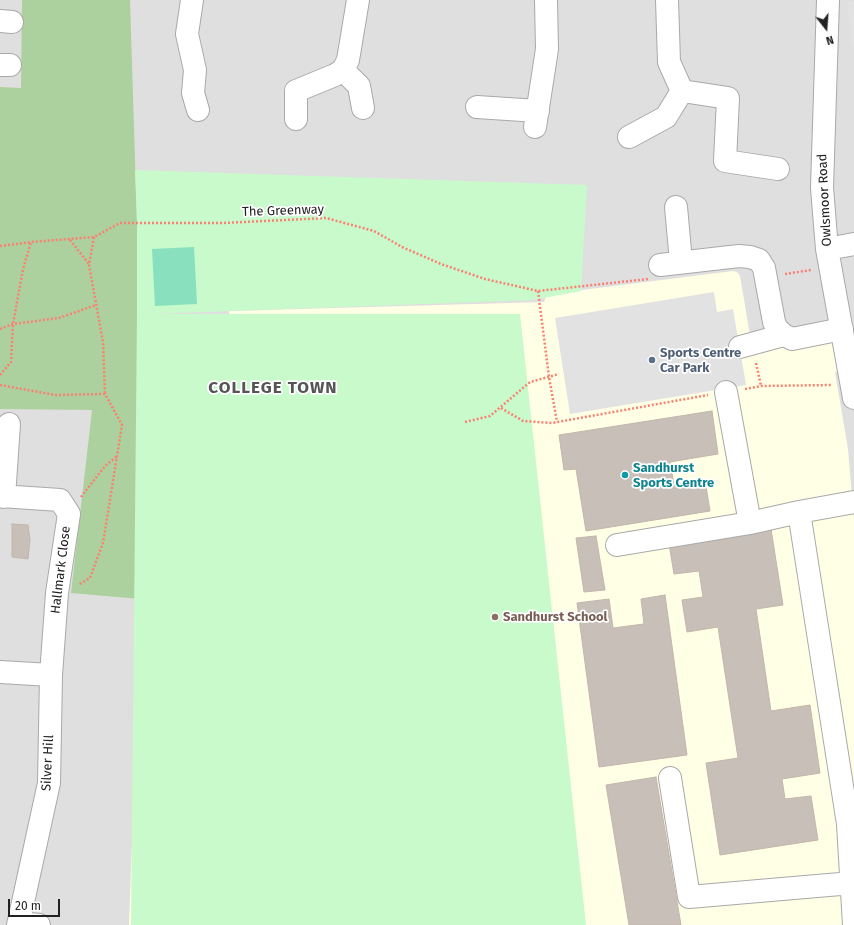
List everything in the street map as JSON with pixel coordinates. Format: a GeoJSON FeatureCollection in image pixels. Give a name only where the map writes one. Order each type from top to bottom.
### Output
{"type":"FeatureCollection","features":[{"type":"Feature","properties":{"kind":"street"},"geometry":{"type":"LineString","coordinates":[[192,0],[187,34],[195,70],[193,93],[198,110]]}},
{"type":"Feature","properties":{"kind":"street"},"geometry":{"type":"LineString","coordinates":[[296,119],[296,91],[335,75],[343,70],[348,60],[358,0]]}},
{"type":"Feature","properties":{"kind":"street"},"geometry":{"type":"LineString","coordinates":[[477,107],[537,119],[547,49],[546,0]]}},
{"type":"Feature","properties":{"kind":"street"},"geometry":{"type":"LineString","coordinates":[[667,0],[669,62],[682,91]]}},
{"type":"Feature","properties":{"kind":"street","name":"Owlsmoor Road"},"geometry":{"type":"LineString","coordinates":[[828,0],[822,188],[829,258],[854,398]]}},
{"type":"Feature","properties":{"kind":"street"},"geometry":{"type":"LineString","coordinates":[[343,70],[359,86],[363,108]]}},
{"type":"Feature","properties":{"kind":"street"},"geometry":{"type":"LineString","coordinates":[[682,91],[728,98],[725,161],[778,169]]}},
{"type":"Feature","properties":{"kind":"street"},"geometry":{"type":"LineString","coordinates":[[629,137],[666,117],[682,91]]}},
{"type":"Feature","properties":{"kind":"street"},"geometry":{"type":"LineString","coordinates":[[676,207],[681,262]]}},
{"type":"Feature","properties":{"kind":"street"},"geometry":{"type":"LineString","coordinates":[[829,258],[854,244]]}},
{"type":"Feature","properties":{"kind":"street"},"geometry":{"type":"LineString","coordinates":[[656,272],[681,262],[739,256],[750,257],[759,260],[764,268],[774,322],[777,329],[784,335],[792,339],[842,329]]}},
{"type":"Feature","properties":{"kind":"street"},"geometry":{"type":"LineString","coordinates":[[747,351],[784,335]]}},
{"type":"Feature","properties":{"kind":"street"},"geometry":{"type":"LineString","coordinates":[[726,392],[750,523]]}},
{"type":"Feature","properties":{"kind":"street","name":"Hallmark Close"},"geometry":{"type":"LineString","coordinates":[[9,424],[2,497],[60,500],[69,514],[57,593],[51,675]]}},
{"type":"Feature","properties":{"kind":"street"},"geometry":{"type":"LineString","coordinates":[[616,545],[750,523],[854,502]]}},
{"type":"Feature","properties":{"kind":"street"},"geometry":{"type":"LineString","coordinates":[[799,512],[851,821],[854,925]]}},
{"type":"Feature","properties":{"kind":"street"},"geometry":{"type":"LineString","coordinates":[[0,672],[51,675]]}},
{"type":"Feature","properties":{"kind":"street","name":"Silver Hill"},"geometry":{"type":"LineString","coordinates":[[25,924],[49,783],[51,675]]}},
{"type":"Feature","properties":{"kind":"street"},"geometry":{"type":"LineString","coordinates":[[670,778],[689,897],[852,883]]}},
{"type":"Feature","properties":{"kind":"path","name":"The Greenway"},"geometry":{"type":"LineString","coordinates":[[0,246],[94,237],[120,223],[222,223],[326,218],[374,232],[402,247],[441,264],[485,279],[538,291],[656,272]]}},
{"type":"Feature","properties":{"kind":"path"},"geometry":{"type":"LineString","coordinates":[[57,593],[80,584],[90,578],[103,544],[122,425],[105,394],[103,342],[90,264],[94,237]]}},
{"type":"Feature","properties":{"kind":"path"},"geometry":{"type":"LineString","coordinates":[[70,239],[90,264]]}},
{"type":"Feature","properties":{"kind":"path"},"geometry":{"type":"LineString","coordinates":[[0,375],[11,362],[13,324],[23,269],[31,242]]}},
{"type":"Feature","properties":{"kind":"path"},"geometry":{"type":"LineString","coordinates":[[784,274],[829,258]]}},
{"type":"Feature","properties":{"kind":"path"},"geometry":{"type":"LineString","coordinates":[[538,291],[549,377],[557,422]]}},
{"type":"Feature","properties":{"kind":"path"},"geometry":{"type":"LineString","coordinates":[[0,329],[13,324],[59,318],[96,305]]}},
{"type":"Feature","properties":{"kind":"path"},"geometry":{"type":"LineString","coordinates":[[747,351],[761,386]]}},
{"type":"Feature","properties":{"kind":"path"},"geometry":{"type":"LineString","coordinates":[[465,422],[490,416],[530,382],[559,374]]}},
{"type":"Feature","properties":{"kind":"path"},"geometry":{"type":"LineString","coordinates":[[0,385],[55,395],[105,394]]}},
{"type":"Feature","properties":{"kind":"path"},"geometry":{"type":"LineString","coordinates":[[501,408],[523,421],[535,423],[557,422],[761,386],[835,385]]}},
{"type":"Feature","properties":{"kind":"path"},"geometry":{"type":"LineString","coordinates":[[69,514],[105,466],[116,457]]}},
{"type":"Feature","properties":{"kind":"shaded area"},"geometry":{"type":"Polygon","coordinates":[[[0,0],[854,0],[854,925],[0,925],[0,0]]]}},
{"type":"Feature","properties":{"kind":"shaded area"},"geometry":{"type":"Polygon","coordinates":[[[854,1],[854,47],[852,47],[847,2],[854,1]]]}},
{"type":"Feature","properties":{"kind":"shaded area","name":"Sandhurst School"},"geometry":{"type":"Polygon","coordinates":[[[733,271],[737,272],[740,276],[753,353],[802,343],[836,339],[842,370],[835,372],[848,449],[854,520],[854,925],[129,925],[138,679],[230,338],[229,311],[544,302],[546,296],[550,294],[733,271]]]}},
{"type":"Feature","properties":{"kind":"shaded area","name":"Sports Centre Car Park"},"geometry":{"type":"Polygon","coordinates":[[[714,292],[717,312],[733,309],[746,385],[570,414],[555,318],[714,292]]]}},
{"type":"Feature","properties":{"kind":"green space"},"geometry":{"type":"Polygon","coordinates":[[[22,0],[130,0],[137,223],[137,411],[140,599],[71,593],[92,410],[0,409],[0,87],[21,88],[22,0]]]}},
{"type":"Feature","properties":{"kind":"green space"},"geometry":{"type":"Polygon","coordinates":[[[135,170],[587,185],[581,291],[533,300],[151,314],[520,314],[586,925],[131,925],[137,315],[137,223],[135,170]]]}},
{"type":"Feature","properties":{"kind":"green space"},"geometry":{"type":"Polygon","coordinates":[[[194,247],[197,304],[155,306],[152,249],[194,247]]]}},
{"type":"Feature","properties":{"kind":"building","name":"Sandhurst Sports Centre"},"geometry":{"type":"Polygon","coordinates":[[[712,411],[718,454],[670,462],[674,485],[705,480],[710,511],[586,531],[576,469],[564,470],[559,435],[712,411]]]}},
{"type":"Feature","properties":{"kind":"building"},"geometry":{"type":"Polygon","coordinates":[[[12,524],[28,525],[30,540],[28,559],[12,557],[12,524]]]}},
{"type":"Feature","properties":{"kind":"building"},"geometry":{"type":"Polygon","coordinates":[[[771,529],[783,605],[756,609],[771,711],[810,705],[820,773],[782,779],[785,799],[811,796],[818,840],[720,855],[706,763],[738,758],[718,627],[687,632],[682,600],[703,597],[699,571],[674,574],[669,544],[771,529]]]}},
{"type":"Feature","properties":{"kind":"building"},"geometry":{"type":"Polygon","coordinates":[[[596,536],[605,590],[584,592],[576,538],[596,536]]]}},
{"type":"Feature","properties":{"kind":"building"},"geometry":{"type":"Polygon","coordinates":[[[665,595],[687,755],[599,767],[577,603],[609,599],[613,628],[644,624],[641,599],[665,595]]]}},
{"type":"Feature","properties":{"kind":"building"},"geometry":{"type":"Polygon","coordinates":[[[656,777],[681,925],[629,925],[606,785],[656,777]]]}},
{"type":"Feature","properties":{"kind":"place","name":"Sports Centre Car Park"},"geometry":{"type":"Point","coordinates":[652,360]}},
{"type":"Feature","properties":{"kind":"place","name":"Sandhurst Sports Centre"},"geometry":{"type":"Point","coordinates":[625,475]}},
{"type":"Feature","properties":{"kind":"place","name":"Sandhurst School"},"geometry":{"type":"Point","coordinates":[495,617]}},
{"type":"Feature","properties":{"kind":"district","name":"COLLEGE TOWN"},"geometry":{"type":"Point","coordinates":[273,388]}}]}
